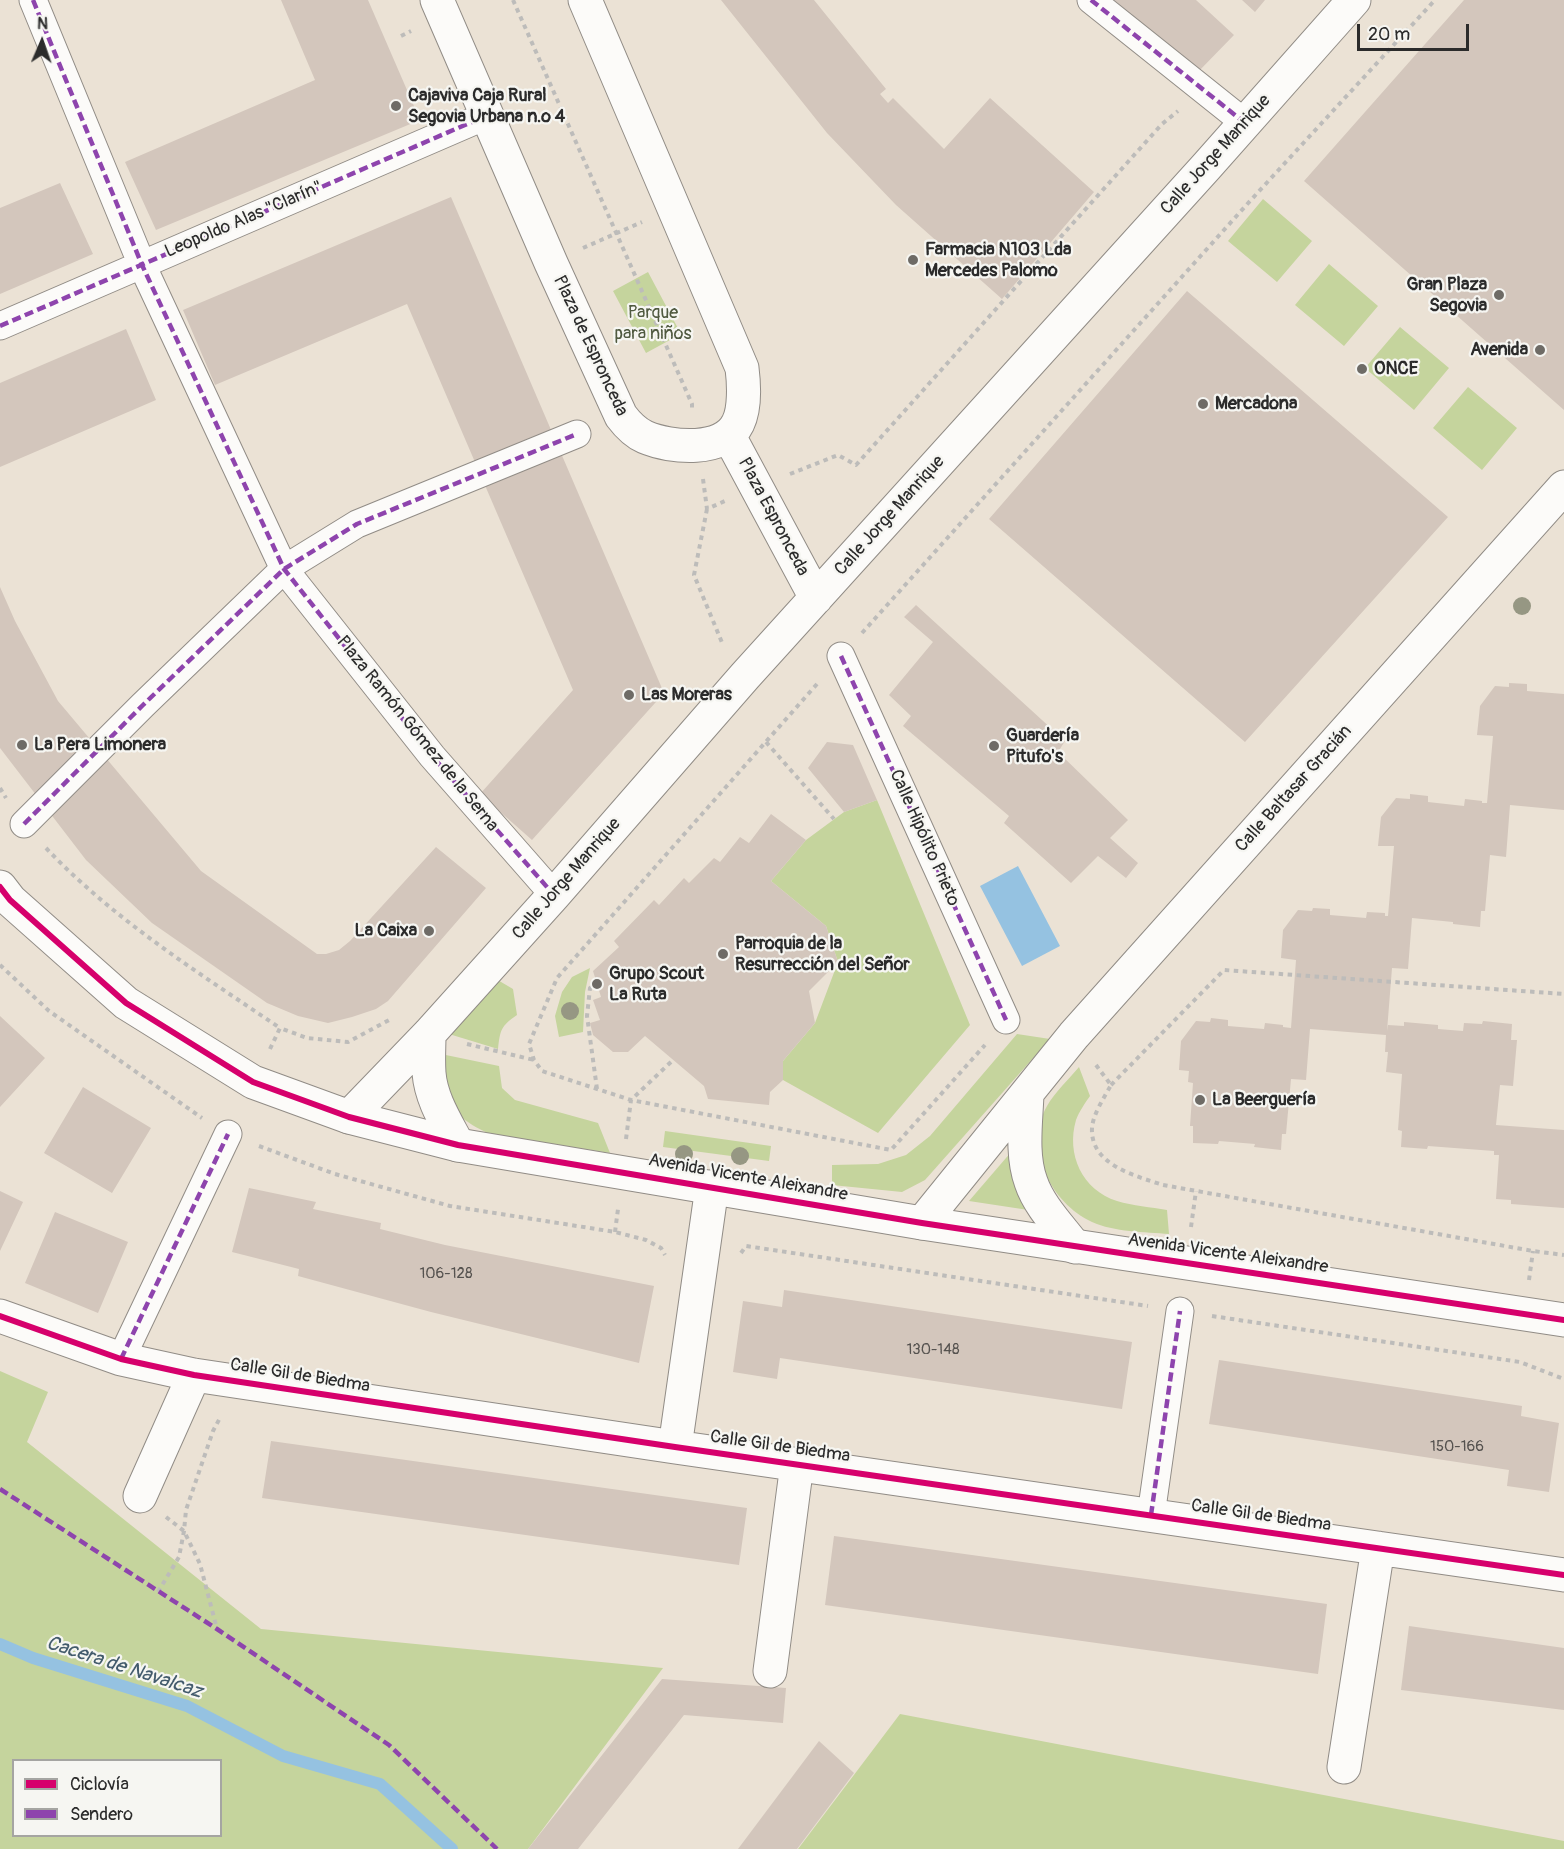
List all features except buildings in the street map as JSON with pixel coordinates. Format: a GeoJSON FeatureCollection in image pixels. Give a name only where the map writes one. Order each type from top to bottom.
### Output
{"type":"FeatureCollection","features":[{"type":"Feature","properties":{"kind":"street","name":"Plaza Ramón Gómez de la Serna"},"geometry":{"type":"LineString","coordinates":[[33,0],[142,265],[284,569],[432,756],[554,895]]}},
{"type":"Feature","properties":{"kind":"street","name":"Plaza de Espronceda"},"geometry":{"type":"LineString","coordinates":[[437,0],[551,263],[627,425],[643,437],[670,445],[712,443],[729,436]]}},
{"type":"Feature","properties":{"kind":"street"},"geometry":{"type":"LineString","coordinates":[[585,0],[742,368],[744,386],[739,422],[729,436]]}},
{"type":"Feature","properties":{"kind":"street"},"geometry":{"type":"LineString","coordinates":[[1092,0],[1245,123]]}},
{"type":"Feature","properties":{"kind":"street","name":"Calle Jorge Manrique"},"geometry":{"type":"LineString","coordinates":[[350,1117],[429,1034],[554,895],[816,598],[1354,0]]}},
{"type":"Feature","properties":{"kind":"street","name":"Leopoldo Alas \"Clarín\""},"geometry":{"type":"LineString","coordinates":[[0,326],[488,115]]}},
{"type":"Feature","properties":{"kind":"street"},"geometry":{"type":"LineString","coordinates":[[24,824],[284,569],[357,524],[577,434]]}},
{"type":"Feature","properties":{"kind":"street","name":"Plaza Espronceda"},"geometry":{"type":"LineString","coordinates":[[729,436],[816,598]]}},
{"type":"Feature","properties":{"kind":"street","name":"Calle Baltasar Gracián"},"geometry":{"type":"LineString","coordinates":[[922,1223],[1074,1035],[1564,487]]}},
{"type":"Feature","properties":{"kind":"street","name":"Calle Hipólito Prieto"},"geometry":{"type":"LineString","coordinates":[[841,656],[1006,1020]]}},
{"type":"Feature","properties":{"kind":"street","name":"Avenida Vicente Aleixandre"},"geometry":{"type":"LineString","coordinates":[[0,886],[10,900],[126,1003],[253,1082],[350,1117],[458,1145],[922,1223],[1564,1320]]}},
{"type":"Feature","properties":{"kind":"street"},"geometry":{"type":"LineString","coordinates":[[429,1034],[429,1073],[436,1103],[458,1145]]}},
{"type":"Feature","properties":{"kind":"street"},"geometry":{"type":"LineString","coordinates":[[1027,1094],[1025,1137],[1030,1181],[1039,1198],[1075,1247]]}},
{"type":"Feature","properties":{"kind":"street"},"geometry":{"type":"LineString","coordinates":[[121,1359],[228,1134]]}},
{"type":"Feature","properties":{"kind":"street"},"geometry":{"type":"LineString","coordinates":[[675,1447],[712,1187]]}},
{"type":"Feature","properties":{"kind":"street"},"geometry":{"type":"LineString","coordinates":[[1151,1515],[1180,1311]]}},
{"type":"Feature","properties":{"kind":"street","name":"Calle Gil de Biedma"},"geometry":{"type":"LineString","coordinates":[[0,1316],[121,1359],[194,1375],[1564,1575]]}},
{"type":"Feature","properties":{"kind":"street"},"geometry":{"type":"LineString","coordinates":[[140,1496],[194,1375]]}},
{"type":"Feature","properties":{"kind":"street"},"geometry":{"type":"LineString","coordinates":[[770,1671],[797,1464]]}},
{"type":"Feature","properties":{"kind":"street"},"geometry":{"type":"LineString","coordinates":[[1344,1767],[1378,1548]]}},
{"type":"Feature","properties":{"kind":"path"},"geometry":{"type":"LineString","coordinates":[[513,0],[692,404],[693,413]]}},
{"type":"Feature","properties":{"kind":"path"},"geometry":{"type":"LineString","coordinates":[[1006,1020],[891,1150],[630,1100],[542,1071],[534,1060],[529,1044],[557,978],[841,656],[1250,201],[1435,0]]}},
{"type":"Feature","properties":{"kind":"path"},"geometry":{"type":"LineString","coordinates":[[786,476],[838,455],[856,465],[1162,124],[1204,90]]}},
{"type":"Feature","properties":{"kind":"path"},"geometry":{"type":"LineString","coordinates":[[578,251],[644,222]]}},
{"type":"Feature","properties":{"kind":"path"},"geometry":{"type":"LineString","coordinates":[[703,477],[707,509],[694,575],[725,650]]}},
{"type":"Feature","properties":{"kind":"path"},"geometry":{"type":"LineString","coordinates":[[707,509],[734,497]]}},
{"type":"Feature","properties":{"kind":"path"},"geometry":{"type":"LineString","coordinates":[[766,742],[834,819]]}},
{"type":"Feature","properties":{"kind":"path"},"geometry":{"type":"LineString","coordinates":[[0,788],[24,824],[69,872],[156,944],[280,1028],[307,1038],[348,1042],[395,1017]]}},
{"type":"Feature","properties":{"kind":"path"},"geometry":{"type":"LineString","coordinates":[[0,965],[49,1011],[228,1134]]}},
{"type":"Feature","properties":{"kind":"path"},"geometry":{"type":"LineString","coordinates":[[1564,994],[1224,970],[1111,1085],[1094,1118],[1092,1129],[1096,1148],[1110,1164],[1132,1175],[1163,1185],[1564,1255]]}},
{"type":"Feature","properties":{"kind":"path"},"geometry":{"type":"LineString","coordinates":[[597,984],[590,988],[587,1016],[597,1089]]}},
{"type":"Feature","properties":{"kind":"path"},"geometry":{"type":"LineString","coordinates":[[253,1082],[280,1028]]}},
{"type":"Feature","properties":{"kind":"path"},"geometry":{"type":"LineString","coordinates":[[1074,1035],[1111,1085]]}},
{"type":"Feature","properties":{"kind":"path"},"geometry":{"type":"LineString","coordinates":[[630,1100],[673,1060]]}},
{"type":"Feature","properties":{"kind":"path"},"geometry":{"type":"LineString","coordinates":[[1180,1311],[1520,1362],[1564,1379]]}},
{"type":"Feature","properties":{"kind":"path"},"geometry":{"type":"LineString","coordinates":[[140,1496],[184,1531],[200,1564],[217,1629]]}},
{"type":"Feature","properties":{"kind":"green space"},"geometry":{"type":"Polygon","coordinates":[[[1263,199],[1312,241],[1277,282],[1228,241],[1263,199]]]}},
{"type":"Feature","properties":{"kind":"green space"},"geometry":{"type":"Polygon","coordinates":[[[1329,264],[1378,306],[1344,346],[1295,305],[1329,264]]]}},
{"type":"Feature","properties":{"kind":"green space","name":"Parque para niños"},"geometry":{"type":"Polygon","coordinates":[[[648,272],[681,334],[646,353],[613,291],[648,272]]]}},
{"type":"Feature","properties":{"kind":"green space"},"geometry":{"type":"Polygon","coordinates":[[[1400,327],[1449,368],[1414,410],[1365,368],[1400,327]]]}},
{"type":"Feature","properties":{"kind":"green space"},"geometry":{"type":"Polygon","coordinates":[[[1468,387],[1517,428],[1482,470],[1433,428],[1468,387]]]}},
{"type":"Feature","properties":{"kind":"green space"},"geometry":{"type":"Polygon","coordinates":[[[877,800],[970,1025],[878,1133],[783,1080],[783,1061],[815,1023],[838,962],[826,926],[771,881],[806,840],[844,812],[877,800]]]}},
{"type":"Feature","properties":{"kind":"green space"},"geometry":{"type":"Polygon","coordinates":[[[590,968],[585,992],[583,1032],[559,1037],[555,1016],[562,992],[572,977],[590,968]]]}},
{"type":"Feature","properties":{"kind":"green space"},"geometry":{"type":"Polygon","coordinates":[[[496,979],[513,989],[517,1015],[502,1029],[498,1049],[449,1034],[496,979]]]}},
{"type":"Feature","properties":{"kind":"green space"},"geometry":{"type":"Polygon","coordinates":[[[1017,1034],[1050,1039],[925,1180],[902,1192],[832,1185],[832,1165],[878,1164],[906,1155],[930,1136],[1017,1034]]]}},
{"type":"Feature","properties":{"kind":"green space"},"geometry":{"type":"Polygon","coordinates":[[[441,1054],[499,1066],[502,1088],[515,1100],[598,1123],[610,1153],[490,1134],[476,1127],[457,1113],[448,1100],[444,1088],[441,1054]]]}},
{"type":"Feature","properties":{"kind":"green space"},"geometry":{"type":"Polygon","coordinates":[[[1079,1067],[1090,1096],[1077,1117],[1073,1133],[1075,1158],[1080,1169],[1086,1180],[1105,1196],[1123,1203],[1167,1210],[1169,1234],[1120,1230],[1092,1222],[1064,1202],[1053,1188],[1040,1156],[1038,1139],[1040,1122],[1050,1101],[1079,1067]]]}},
{"type":"Feature","properties":{"kind":"green space"},"geometry":{"type":"Polygon","coordinates":[[[665,1131],[771,1146],[769,1161],[663,1147],[665,1131]]]}},
{"type":"Feature","properties":{"kind":"green space"},"geometry":{"type":"Polygon","coordinates":[[[1012,1151],[1035,1211],[969,1201],[1012,1151]]]}},
{"type":"Feature","properties":{"kind":"green space"},"geometry":{"type":"Polygon","coordinates":[[[0,1371],[48,1392],[27,1442],[261,1629],[663,1668],[528,1849],[0,1849],[0,1371]]]}},
{"type":"Feature","properties":{"kind":"green space"},"geometry":{"type":"Polygon","coordinates":[[[900,1714],[1564,1841],[1564,1849],[798,1849],[900,1714]]]}},
{"type":"Feature","properties":{"kind":"water"},"geometry":{"type":"Polygon","coordinates":[[[1018,866],[1060,946],[1022,966],[980,886],[1018,866]]]}},
{"type":"Feature","properties":{"kind":"waterway","name":"Cacera de Navalcaz"},"geometry":{"type":"LineString","coordinates":[[0,1644],[33,1658],[187,1706],[283,1756],[380,1784],[452,1849]]}},
{"type":"Feature","properties":{"kind":"marked path"},"geometry":{"type":"LineString","coordinates":[[33,0],[142,265],[284,569],[432,756],[554,895]]}},
{"type":"Feature","properties":{"kind":"marked path"},"geometry":{"type":"LineString","coordinates":[[1091,0],[1245,123]]}},
{"type":"Feature","properties":{"kind":"marked path"},"geometry":{"type":"LineString","coordinates":[[0,326],[488,115]]}},
{"type":"Feature","properties":{"kind":"marked path"},"geometry":{"type":"LineString","coordinates":[[24,824],[284,569],[357,524],[577,434]]}},
{"type":"Feature","properties":{"kind":"marked path"},"geometry":{"type":"LineString","coordinates":[[841,656],[1006,1020]]}},
{"type":"Feature","properties":{"kind":"marked path"},"geometry":{"type":"LineString","coordinates":[[121,1359],[228,1134]]}},
{"type":"Feature","properties":{"kind":"marked path"},"geometry":{"type":"LineString","coordinates":[[1151,1515],[1180,1311]]}},
{"type":"Feature","properties":{"kind":"marked path"},"geometry":{"type":"LineString","coordinates":[[0,1489],[217,1629],[389,1745],[497,1849]]}},
{"type":"Feature","properties":{"kind":"cycle path"},"geometry":{"type":"LineString","coordinates":[[0,887],[10,900],[126,1003],[253,1082],[349,1117],[458,1145],[922,1223],[1564,1320]]}},
{"type":"Feature","properties":{"kind":"cycle path"},"geometry":{"type":"LineString","coordinates":[[0,1316],[121,1359],[194,1375],[1564,1575]]}},
{"type":"Feature","properties":{"kind":"place","name":"Cajaviva Caja Rural Segovia Urbana n.º 4"},"geometry":{"type":"Point","coordinates":[396,106]}},
{"type":"Feature","properties":{"kind":"place","name":"Farmacia N103 Lda Mercedes Palomo"},"geometry":{"type":"Point","coordinates":[913,260]}},
{"type":"Feature","properties":{"kind":"place","name":"Gran Plaza Segovia"},"geometry":{"type":"Point","coordinates":[1499,295]}},
{"type":"Feature","properties":{"kind":"place","name":"Avenida"},"geometry":{"type":"Point","coordinates":[1540,350]}},
{"type":"Feature","properties":{"kind":"place","name":"ONCE"},"geometry":{"type":"Point","coordinates":[1362,369]}},
{"type":"Feature","properties":{"kind":"place","name":"Mercadona"},"geometry":{"type":"Point","coordinates":[1203,404]}},
{"type":"Feature","properties":{"kind":"place","name":"Las Moreras"},"geometry":{"type":"Point","coordinates":[629,695]}},
{"type":"Feature","properties":{"kind":"place","name":"La Pera Limonera"},"geometry":{"type":"Point","coordinates":[22,745]}},
{"type":"Feature","properties":{"kind":"place","name":"Guardería Pitufo's"},"geometry":{"type":"Point","coordinates":[994,746]}},
{"type":"Feature","properties":{"kind":"place","name":"La Caixa"},"geometry":{"type":"Point","coordinates":[429,931]}},
{"type":"Feature","properties":{"kind":"place","name":"Parroquia de la Resurrección del Señor"},"geometry":{"type":"Point","coordinates":[723,954]}},
{"type":"Feature","properties":{"kind":"place","name":"Grupo Scout La Ruta"},"geometry":{"type":"Point","coordinates":[597,984]}},
{"type":"Feature","properties":{"kind":"place","name":"La Beerguería"},"geometry":{"type":"Point","coordinates":[1200,1100]}}]}
